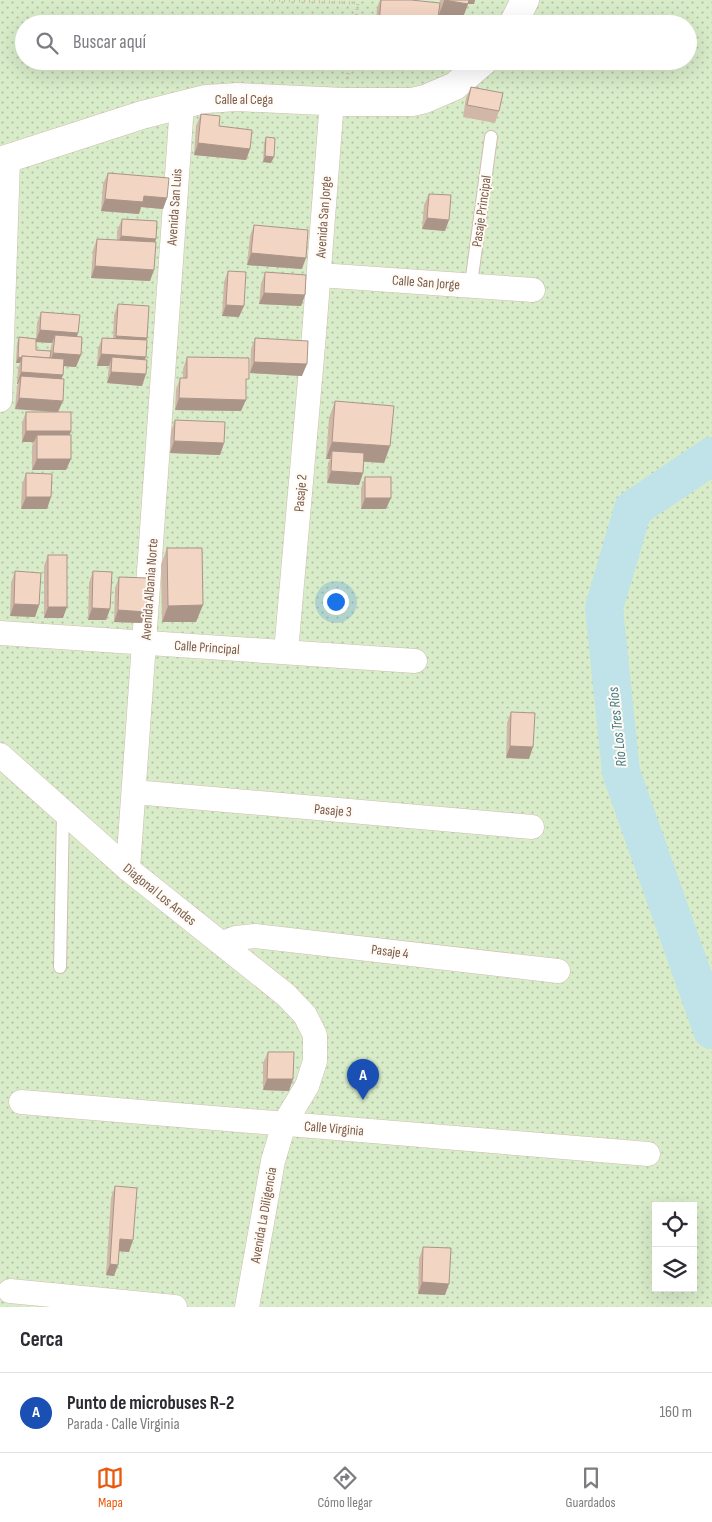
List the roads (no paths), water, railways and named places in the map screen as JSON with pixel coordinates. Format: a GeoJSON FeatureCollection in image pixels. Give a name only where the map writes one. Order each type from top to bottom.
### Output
{"type":"FeatureCollection","features":[{"type":"Feature","properties":{"kind":"street"},"geometry":{"type":"LineString","coordinates":[[518,15],[525,0]]}},
{"type":"Feature","properties":{"kind":"street","name":"Calle al Cega"},"geometry":{"type":"LineString","coordinates":[[4,160],[142,115],[204,99],[228,97],[412,102],[425,99],[455,86],[474,70]]}},
{"type":"Feature","properties":{"kind":"street","name":"Avenida San Jorge"},"geometry":{"type":"LineString","coordinates":[[314,334],[332,100]]}},
{"type":"Feature","properties":{"kind":"street","name":"Avenida San Luis"},"geometry":{"type":"LineString","coordinates":[[167,310],[182,105]]}},
{"type":"Feature","properties":{"kind":"street"},"geometry":{"type":"LineString","coordinates":[[0,400],[4,283],[4,160]]}},
{"type":"Feature","properties":{"kind":"street","name":"Calle San Jorge"},"geometry":{"type":"LineString","coordinates":[[319,275],[471,284],[533,290]]}},
{"type":"Feature","properties":{"kind":"street","name":"Avenida Albania Norte"},"geometry":{"type":"LineString","coordinates":[[128,869],[167,310]]}},
{"type":"Feature","properties":{"kind":"street","name":"Pasaje 2"},"geometry":{"type":"LineString","coordinates":[[286,652],[314,334]]}},
{"type":"Feature","properties":{"kind":"street","name":"Calle Principal"},"geometry":{"type":"LineString","coordinates":[[0,633],[415,661]]}},
{"type":"Feature","properties":{"kind":"street","name":"Diagonal Los Andes"},"geometry":{"type":"LineString","coordinates":[[0,755],[128,869],[286,994],[305,1016],[316,1035]]}},
{"type":"Feature","properties":{"kind":"street","name":"Pasaje 3"},"geometry":{"type":"LineString","coordinates":[[134,792],[532,827]]}},
{"type":"Feature","properties":{"kind":"street","name":"Pasaje 4"},"geometry":{"type":"LineString","coordinates":[[223,943],[236,938],[255,936],[558,971]]}},
{"type":"Feature","properties":{"kind":"street","name":"Avenida La Diligencia"},"geometry":{"type":"LineString","coordinates":[[247,1307],[264,1201],[284,1124],[307,1086],[315,1061],[316,1035]]}},
{"type":"Feature","properties":{"kind":"street","name":"Calle Virginia"},"geometry":{"type":"LineString","coordinates":[[21,1102],[648,1154]]}},
{"type":"Feature","properties":{"kind":"street"},"geometry":{"type":"LineString","coordinates":[[10,1291],[175,1307]]}},
{"type":"Feature","properties":{"kind":"lane","name":"Pasaje Principal"},"geometry":{"type":"LineString","coordinates":[[471,284],[490,137]]}},
{"type":"Feature","properties":{"kind":"lane"},"geometry":{"type":"LineString","coordinates":[[60,967],[63,811]]}},
{"type":"Feature","properties":{"kind":"waterway","name":"Río Los Tres Ríos"},"geometry":{"type":"LineString","coordinates":[[712,456],[633,509],[604,608],[621,772],[712,1030]]}},
{"type":"Feature","properties":{"kind":"place","name":"Punto de microbuses R-2"},"geometry":{"type":"Point","coordinates":[363,1100]}}]}
